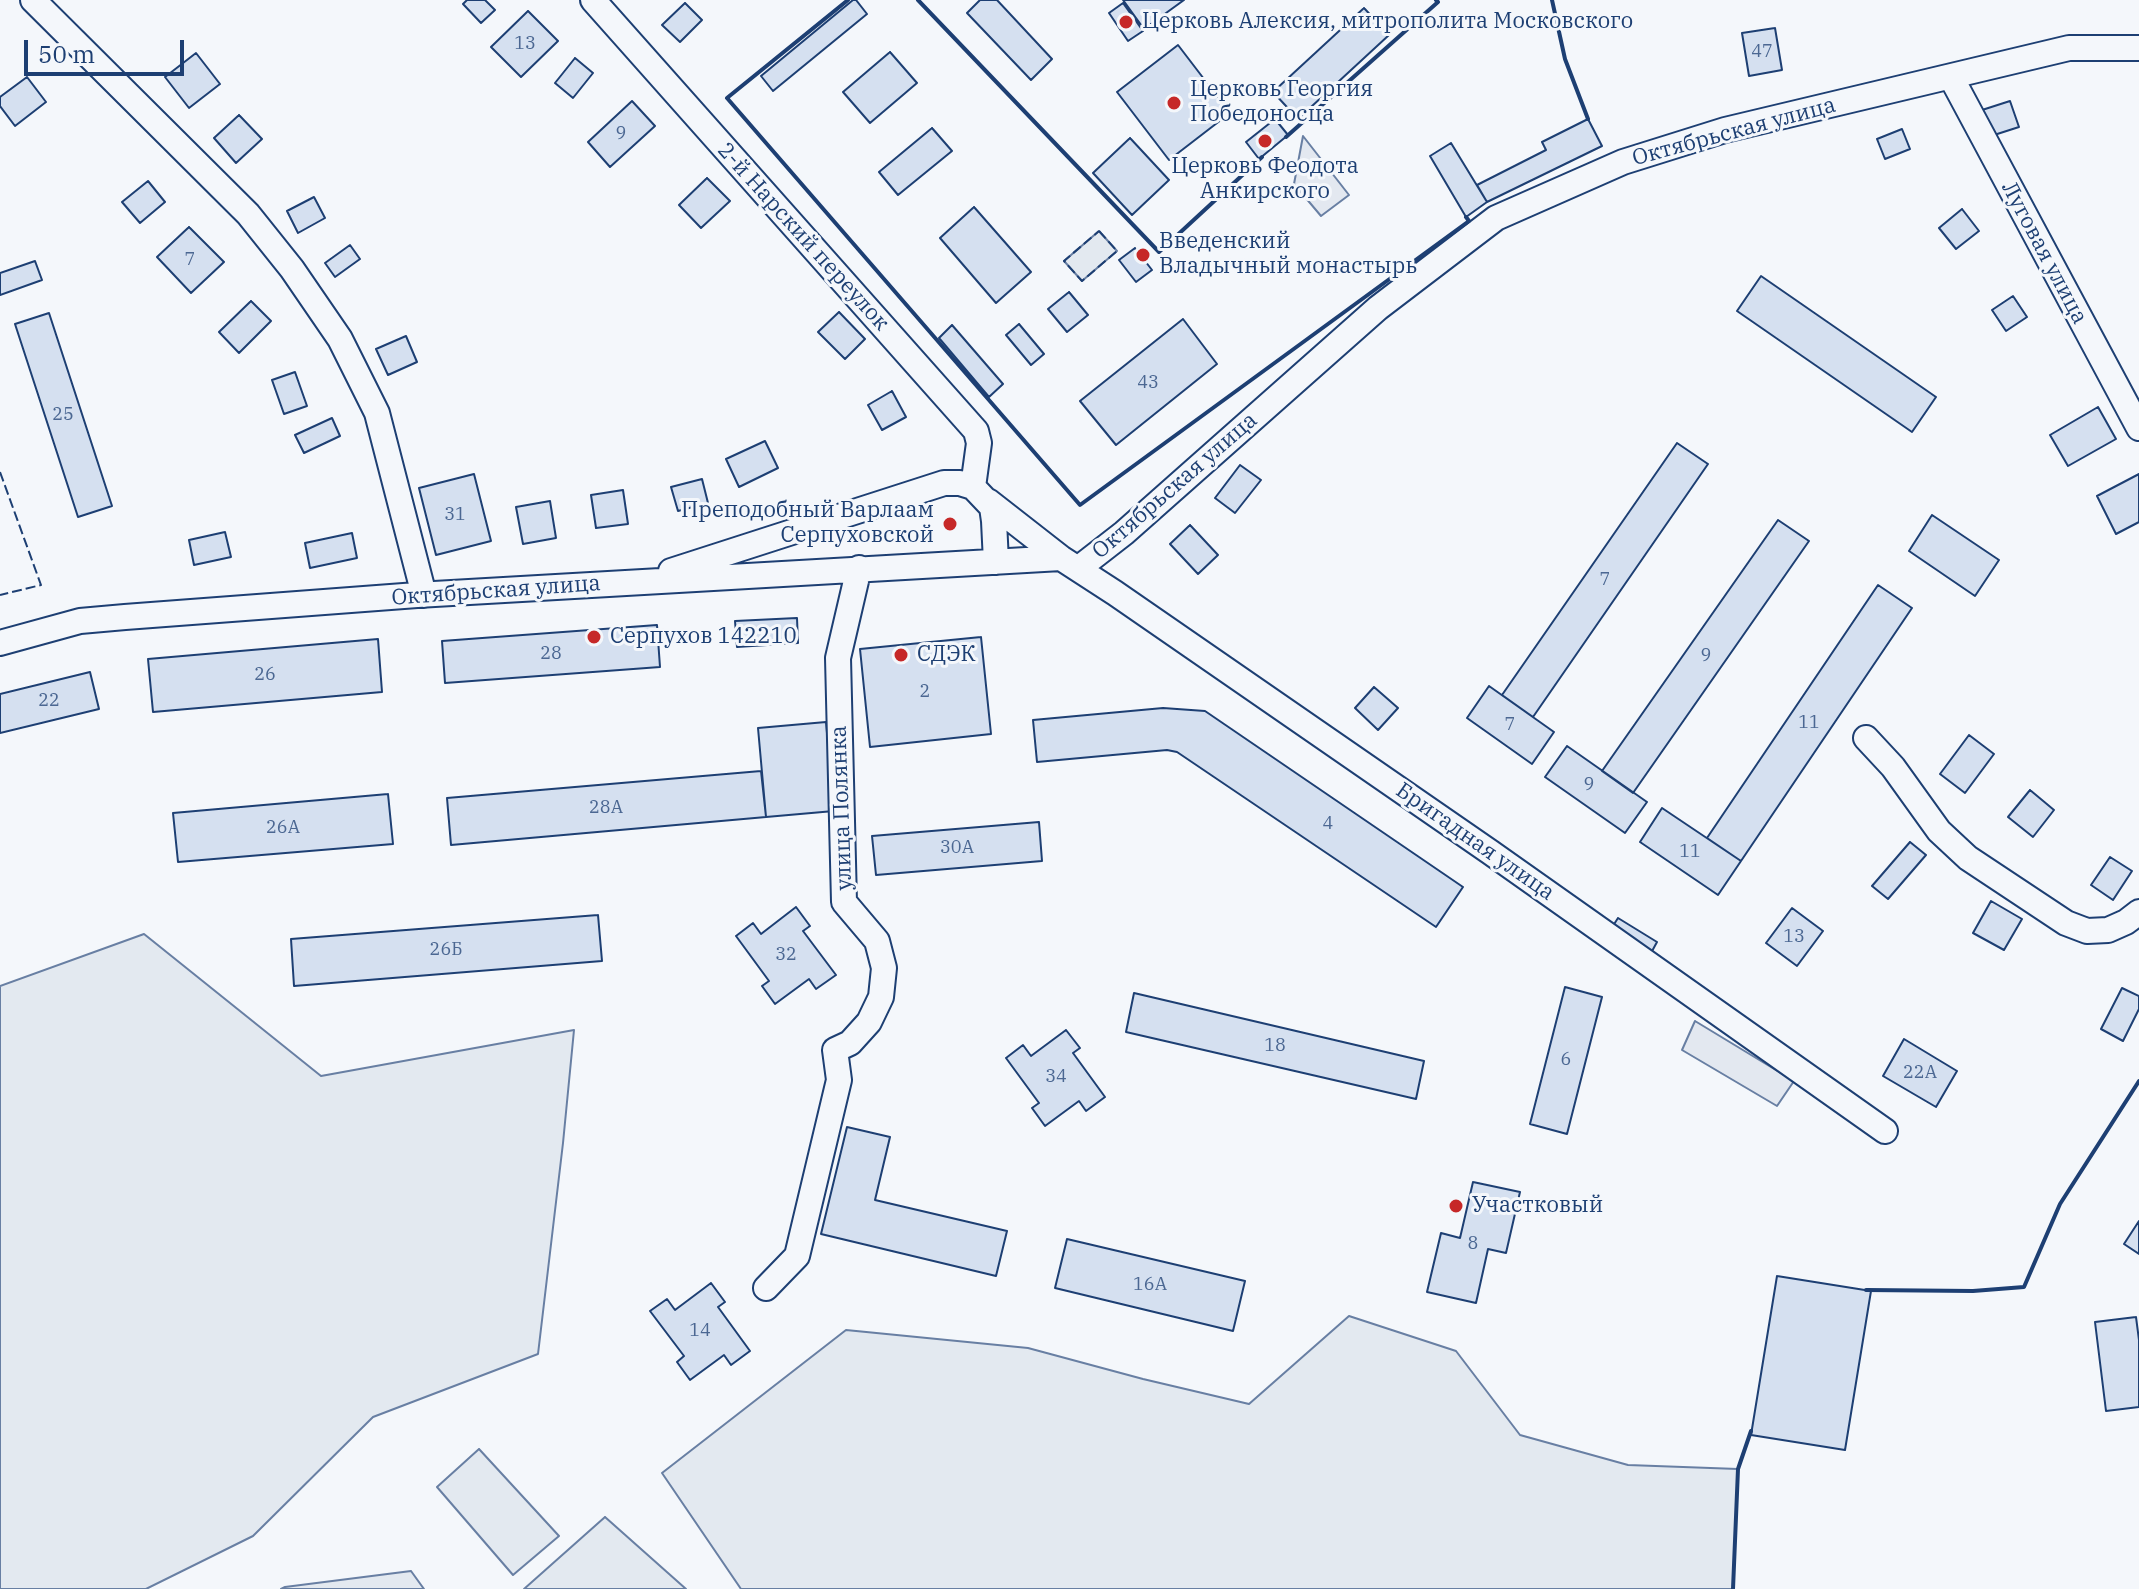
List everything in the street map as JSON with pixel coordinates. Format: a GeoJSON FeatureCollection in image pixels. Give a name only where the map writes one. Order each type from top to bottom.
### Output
{"type":"FeatureCollection","features":[{"type":"Feature","properties":{"kind":"street"},"geometry":{"type":"LineString","coordinates":[[33,0],[248,214],[292,269],[340,339],[377,413],[424,595]]}},
{"type":"Feature","properties":{"kind":"street","name":"2-й Нарский переулок"},"geometry":{"type":"LineString","coordinates":[[593,0],[976,431],[981,494],[992,507],[996,562]]}},
{"type":"Feature","properties":{"kind":"street","name":"Октябрьская улица"},"geometry":{"type":"LineString","coordinates":[[0,643],[80,621],[424,595],[859,568],[996,562],[1070,563],[1124,533],[1378,308],[1496,218],[1623,162],[1725,130],[2069,48],[2139,48]]}},
{"type":"Feature","properties":{"kind":"street","name":"Луговая улица"},"geometry":{"type":"LineString","coordinates":[[1951,77],[2139,428]]}},
{"type":"Feature","properties":{"kind":"street"},"geometry":{"type":"LineString","coordinates":[[634,582],[944,483],[960,483],[981,494]]}},
{"type":"Feature","properties":{"kind":"street","name":"Бригадная улица"},"geometry":{"type":"LineString","coordinates":[[981,494],[1070,563],[1490,852],[1885,1131]]}},
{"type":"Feature","properties":{"kind":"street","name":"улица Полянка"},"geometry":{"type":"LineString","coordinates":[[766,1288],[797,1256],[839,1080],[835,1050],[850,1043],[869,1022],[881,997],[884,968],[877,941],[844,902],[838,658],[859,568]]}},
{"type":"Feature","properties":{"kind":"street"},"geometry":{"type":"LineString","coordinates":[[1866,738],[1893,767],[1939,831],[1968,858],[2066,923],[2087,931],[2108,930],[2139,912]]}},
{"type":"Feature","properties":{"kind":"shaded area"},"geometry":{"type":"Polygon","coordinates":[[[1303,136],[1349,195],[1321,216],[1294,184],[1303,136]]]}},
{"type":"Feature","properties":{"kind":"shaded area"},"geometry":{"type":"Polygon","coordinates":[[[1099,231],[1117,251],[1082,281],[1064,261],[1099,231]]]}},
{"type":"Feature","properties":{"kind":"shaded area"},"geometry":{"type":"Polygon","coordinates":[[[144,934],[321,1076],[574,1030],[538,1354],[373,1417],[253,1536],[146,1589],[0,1589],[0,986],[144,934]]]}},
{"type":"Feature","properties":{"kind":"shaded area"},"geometry":{"type":"Polygon","coordinates":[[[1695,1021],[1794,1081],[1777,1106],[1682,1050],[1695,1021]]]}},
{"type":"Feature","properties":{"kind":"shaded area"},"geometry":{"type":"Polygon","coordinates":[[[1349,1316],[1456,1351],[1520,1435],[1628,1465],[1738,1469],[1733,1589],[741,1589],[662,1473],[846,1330],[1028,1348],[1249,1404],[1349,1316]]]}},
{"type":"Feature","properties":{"kind":"shaded area"},"geometry":{"type":"Polygon","coordinates":[[[479,1449],[559,1536],[513,1575],[437,1487],[479,1449]]]}},
{"type":"Feature","properties":{"kind":"shaded area"},"geometry":{"type":"Polygon","coordinates":[[[605,1517],[686,1589],[524,1589],[605,1517]]]}},
{"type":"Feature","properties":{"kind":"shaded area"},"geometry":{"type":"Polygon","coordinates":[[[411,1571],[424,1589],[281,1589],[285,1587],[411,1571]]]}},
{"type":"Feature","properties":{"kind":"building"},"geometry":{"type":"Polygon","coordinates":[[[467,0],[485,0],[495,10],[481,23],[463,4],[467,0]]]}},
{"type":"Feature","properties":{"kind":"building"},"geometry":{"type":"Polygon","coordinates":[[[853,0],[867,14],[773,91],[761,76],[853,0]]]}},
{"type":"Feature","properties":{"kind":"building"},"geometry":{"type":"Polygon","coordinates":[[[980,0],[997,0],[1052,59],[1031,80],[967,13],[980,0]]]}},
{"type":"Feature","properties":{"kind":"building"},"geometry":{"type":"Polygon","coordinates":[[[1123,0],[1184,0],[1144,29],[1123,0]]]}},
{"type":"Feature","properties":{"kind":"building"},"geometry":{"type":"Polygon","coordinates":[[[685,3],[702,20],[680,42],[662,25],[685,3]]]}},
{"type":"Feature","properties":{"kind":"building","name":"Церковь Алексия, митрополита Московского"},"geometry":{"type":"Polygon","coordinates":[[[1123,3],[1143,31],[1128,41],[1109,13],[1123,3]]]}},
{"type":"Feature","properties":{"kind":"building"},"geometry":{"type":"Polygon","coordinates":[[[1364,8],[1389,35],[1298,119],[1273,92],[1364,8]]]}},
{"type":"Feature","properties":{"kind":"building"},"geometry":{"type":"Polygon","coordinates":[[[528,11],[558,41],[521,77],[491,47],[528,11]]]}},
{"type":"Feature","properties":{"kind":"building"},"geometry":{"type":"Polygon","coordinates":[[[1775,28],[1782,70],[1749,76],[1742,33],[1775,28]]]}},
{"type":"Feature","properties":{"kind":"building","name":"Церковь Георгия Победоносца"},"geometry":{"type":"Polygon","coordinates":[[[1178,45],[1230,113],[1169,160],[1117,92],[1178,45]]]}},
{"type":"Feature","properties":{"kind":"building"},"geometry":{"type":"Polygon","coordinates":[[[890,52],[917,83],[870,123],[843,92],[890,52]]]}},
{"type":"Feature","properties":{"kind":"building"},"geometry":{"type":"Polygon","coordinates":[[[196,53],[220,84],[189,108],[165,77],[196,53]]]}},
{"type":"Feature","properties":{"kind":"building"},"geometry":{"type":"Polygon","coordinates":[[[575,58],[593,73],[573,98],[555,83],[575,58]]]}},
{"type":"Feature","properties":{"kind":"building"},"geometry":{"type":"Polygon","coordinates":[[[27,77],[46,102],[15,126],[0,106],[0,97],[27,77]]]}},
{"type":"Feature","properties":{"kind":"building"},"geometry":{"type":"Polygon","coordinates":[[[632,101],[655,126],[610,167],[588,142],[632,101]]]}},
{"type":"Feature","properties":{"kind":"building"},"geometry":{"type":"Polygon","coordinates":[[[2010,101],[2019,127],[1991,136],[1982,110],[2010,101]]]}},
{"type":"Feature","properties":{"kind":"building"},"geometry":{"type":"Polygon","coordinates":[[[239,115],[262,139],[236,163],[214,138],[239,115]]]}},
{"type":"Feature","properties":{"kind":"building","name":"Церковь Феодота Анкирского"},"geometry":{"type":"Polygon","coordinates":[[[1275,119],[1288,135],[1259,159],[1246,142],[1275,119]]]}},
{"type":"Feature","properties":{"kind":"building"},"geometry":{"type":"Polygon","coordinates":[[[1588,119],[1602,146],[1487,202],[1477,185],[1546,150],[1542,142],[1588,119]]]}},
{"type":"Feature","properties":{"kind":"building"},"geometry":{"type":"Polygon","coordinates":[[[932,128],[952,151],[898,195],[879,172],[932,128]]]}},
{"type":"Feature","properties":{"kind":"building"},"geometry":{"type":"Polygon","coordinates":[[[1902,129],[1910,149],[1885,159],[1877,139],[1902,129]]]}},
{"type":"Feature","properties":{"kind":"building"},"geometry":{"type":"Polygon","coordinates":[[[1130,138],[1169,180],[1132,215],[1093,173],[1130,138]]]}},
{"type":"Feature","properties":{"kind":"building"},"geometry":{"type":"Polygon","coordinates":[[[1451,143],[1487,202],[1466,217],[1430,156],[1451,143]]]}},
{"type":"Feature","properties":{"kind":"building"},"geometry":{"type":"Polygon","coordinates":[[[707,178],[730,201],[701,228],[679,205],[707,178]]]}},
{"type":"Feature","properties":{"kind":"building"},"geometry":{"type":"Polygon","coordinates":[[[148,181],[165,202],[140,223],[122,202],[148,181]]]}},
{"type":"Feature","properties":{"kind":"building"},"geometry":{"type":"Polygon","coordinates":[[[314,197],[325,218],[298,233],[287,211],[314,197]]]}},
{"type":"Feature","properties":{"kind":"building"},"geometry":{"type":"Polygon","coordinates":[[[974,207],[1031,272],[996,303],[940,238],[974,207]]]}},
{"type":"Feature","properties":{"kind":"building"},"geometry":{"type":"Polygon","coordinates":[[[1962,209],[1979,231],[1956,249],[1939,228],[1962,209]]]}},
{"type":"Feature","properties":{"kind":"building"},"geometry":{"type":"Polygon","coordinates":[[[189,227],[224,262],[191,293],[157,257],[189,227]]]}},
{"type":"Feature","properties":{"kind":"building"},"geometry":{"type":"Polygon","coordinates":[[[350,245],[360,259],[335,277],[325,263],[350,245]]]}},
{"type":"Feature","properties":{"kind":"building"},"geometry":{"type":"Polygon","coordinates":[[[1135,248],[1152,270],[1136,282],[1119,260],[1135,248]]]}},
{"type":"Feature","properties":{"kind":"building"},"geometry":{"type":"Polygon","coordinates":[[[35,261],[42,280],[0,295],[0,273],[35,261]]]}},
{"type":"Feature","properties":{"kind":"building"},"geometry":{"type":"Polygon","coordinates":[[[1761,276],[1936,397],[1912,432],[1737,311],[1761,276]]]}},
{"type":"Feature","properties":{"kind":"building"},"geometry":{"type":"Polygon","coordinates":[[[1069,292],[1088,315],[1067,332],[1048,309],[1069,292]]]}},
{"type":"Feature","properties":{"kind":"building"},"geometry":{"type":"Polygon","coordinates":[[[2013,296],[2027,317],[2006,331],[1992,310],[2013,296]]]}},
{"type":"Feature","properties":{"kind":"building"},"geometry":{"type":"Polygon","coordinates":[[[251,301],[271,321],[239,353],[219,332],[251,301]]]}},
{"type":"Feature","properties":{"kind":"building"},"geometry":{"type":"Polygon","coordinates":[[[839,312],[865,339],[845,359],[818,332],[839,312]]]}},
{"type":"Feature","properties":{"kind":"building"},"geometry":{"type":"Polygon","coordinates":[[[49,313],[112,506],[78,517],[15,324],[49,313]]]}},
{"type":"Feature","properties":{"kind":"building"},"geometry":{"type":"Polygon","coordinates":[[[1183,319],[1217,364],[1116,445],[1080,401],[1183,319]]]}},
{"type":"Feature","properties":{"kind":"building"},"geometry":{"type":"Polygon","coordinates":[[[1019,324],[1044,354],[1031,365],[1006,335],[1019,324]]]}},
{"type":"Feature","properties":{"kind":"building"},"geometry":{"type":"Polygon","coordinates":[[[952,325],[1003,384],[989,397],[939,338],[952,325]]]}},
{"type":"Feature","properties":{"kind":"building"},"geometry":{"type":"Polygon","coordinates":[[[406,336],[417,362],[388,375],[376,349],[406,336]]]}},
{"type":"Feature","properties":{"kind":"building"},"geometry":{"type":"Polygon","coordinates":[[[295,372],[307,406],[284,414],[272,380],[295,372]]]}},
{"type":"Feature","properties":{"kind":"building"},"geometry":{"type":"Polygon","coordinates":[[[892,391],[906,417],[882,430],[868,405],[892,391]]]}},
{"type":"Feature","properties":{"kind":"building"},"geometry":{"type":"Polygon","coordinates":[[[2098,407],[2116,439],[2068,466],[2050,435],[2098,407]]]}},
{"type":"Feature","properties":{"kind":"building"},"geometry":{"type":"Polygon","coordinates":[[[332,418],[340,436],[304,453],[295,435],[332,418]]]}},
{"type":"Feature","properties":{"kind":"building"},"geometry":{"type":"Polygon","coordinates":[[[765,441],[778,468],[739,487],[726,459],[765,441]]]}},
{"type":"Feature","properties":{"kind":"building"},"geometry":{"type":"Polygon","coordinates":[[[1677,443],[1708,464],[1533,717],[1502,695],[1677,443]]]}},
{"type":"Feature","properties":{"kind":"building"},"geometry":{"type":"Polygon","coordinates":[[[1240,465],[1261,480],[1235,513],[1215,498],[1240,465]]]}},
{"type":"Feature","properties":{"kind":"building"},"geometry":{"type":"Polygon","coordinates":[[[474,474],[491,541],[436,555],[419,488],[474,474]]]}},
{"type":"Feature","properties":{"kind":"building"},"geometry":{"type":"Polygon","coordinates":[[[2139,474],[2139,522],[2116,534],[2097,496],[2139,474]]]}},
{"type":"Feature","properties":{"kind":"building"},"geometry":{"type":"Polygon","coordinates":[[[702,479],[708,503],[678,511],[671,487],[702,479]]]}},
{"type":"Feature","properties":{"kind":"building"},"geometry":{"type":"Polygon","coordinates":[[[623,490],[628,524],[596,528],[591,495],[623,490]]]}},
{"type":"Feature","properties":{"kind":"building"},"geometry":{"type":"Polygon","coordinates":[[[550,501],[556,538],[523,544],[516,507],[550,501]]]}},
{"type":"Feature","properties":{"kind":"building"},"geometry":{"type":"Polygon","coordinates":[[[1932,515],[1999,560],[1975,596],[1909,551],[1932,515]]]}},
{"type":"Feature","properties":{"kind":"building"},"geometry":{"type":"Polygon","coordinates":[[[1778,520],[1809,541],[1633,793],[1602,771],[1778,520]]]}},
{"type":"Feature","properties":{"kind":"building"},"geometry":{"type":"Polygon","coordinates":[[[1190,525],[1218,555],[1198,574],[1170,544],[1190,525]]]}},
{"type":"Feature","properties":{"kind":"building"},"geometry":{"type":"Polygon","coordinates":[[[225,532],[231,557],[194,565],[189,540],[225,532]]]}},
{"type":"Feature","properties":{"kind":"building"},"geometry":{"type":"Polygon","coordinates":[[[352,533],[357,558],[310,568],[305,543],[352,533]]]}},
{"type":"Feature","properties":{"kind":"building"},"geometry":{"type":"Polygon","coordinates":[[[1878,585],[1912,608],[1741,861],[1707,838],[1878,585]]]}},
{"type":"Feature","properties":{"kind":"building"},"geometry":{"type":"Polygon","coordinates":[[[797,618],[798,643],[737,647],[735,621],[797,618]]]}},
{"type":"Feature","properties":{"kind":"building"},"geometry":{"type":"Polygon","coordinates":[[[657,625],[660,667],[445,683],[442,641],[657,625]]]}},
{"type":"Feature","properties":{"kind":"building"},"geometry":{"type":"Polygon","coordinates":[[[981,637],[991,734],[870,747],[860,649],[981,637]]]}},
{"type":"Feature","properties":{"kind":"building"},"geometry":{"type":"Polygon","coordinates":[[[378,639],[382,692],[153,712],[148,659],[378,639]]]}},
{"type":"Feature","properties":{"kind":"building"},"geometry":{"type":"Polygon","coordinates":[[[90,672],[99,709],[0,733],[0,694],[90,672]]]}},
{"type":"Feature","properties":{"kind":"building"},"geometry":{"type":"Polygon","coordinates":[[[1489,686],[1554,732],[1532,764],[1467,718],[1489,686]]]}},
{"type":"Feature","properties":{"kind":"building"},"geometry":{"type":"Polygon","coordinates":[[[1374,687],[1398,708],[1378,730],[1355,708],[1374,687]]]}},
{"type":"Feature","properties":{"kind":"building"},"geometry":{"type":"Polygon","coordinates":[[[1163,708],[1205,711],[1463,887],[1436,927],[1177,752],[1167,750],[1037,762],[1033,720],[1163,708]]]}},
{"type":"Feature","properties":{"kind":"building"},"geometry":{"type":"Polygon","coordinates":[[[826,722],[834,811],[766,817],[758,728],[826,722]]]}},
{"type":"Feature","properties":{"kind":"building"},"geometry":{"type":"Polygon","coordinates":[[[1969,735],[1994,754],[1965,793],[1940,774],[1969,735]]]}},
{"type":"Feature","properties":{"kind":"building"},"geometry":{"type":"Polygon","coordinates":[[[1567,746],[1647,802],[1625,833],[1545,777],[1567,746]]]}},
{"type":"Feature","properties":{"kind":"building"},"geometry":{"type":"Polygon","coordinates":[[[761,771],[766,817],[451,845],[447,798],[761,771]]]}},
{"type":"Feature","properties":{"kind":"building"},"geometry":{"type":"Polygon","coordinates":[[[2030,790],[2054,810],[2033,837],[2008,817],[2030,790]]]}},
{"type":"Feature","properties":{"kind":"building"},"geometry":{"type":"Polygon","coordinates":[[[388,794],[393,844],[178,862],[173,813],[388,794]]]}},
{"type":"Feature","properties":{"kind":"building"},"geometry":{"type":"Polygon","coordinates":[[[1662,808],[1741,861],[1718,895],[1640,842],[1662,808]]]}},
{"type":"Feature","properties":{"kind":"building"},"geometry":{"type":"Polygon","coordinates":[[[1039,822],[1042,861],[876,875],[872,836],[1039,822]]]}},
{"type":"Feature","properties":{"kind":"building"},"geometry":{"type":"Polygon","coordinates":[[[1910,842],[1926,855],[1888,899],[1872,886],[1910,842]]]}},
{"type":"Feature","properties":{"kind":"building"},"geometry":{"type":"Polygon","coordinates":[[[2110,857],[2132,871],[2113,900],[2091,885],[2110,857]]]}},
{"type":"Feature","properties":{"kind":"building"},"geometry":{"type":"Polygon","coordinates":[[[1991,901],[2022,919],[2004,950],[1973,933],[1991,901]]]}},
{"type":"Feature","properties":{"kind":"building"},"geometry":{"type":"Polygon","coordinates":[[[796,907],[810,926],[803,931],[836,975],[816,989],[809,979],[775,1004],[762,986],[769,981],[736,936],[753,923],[761,934],[796,907]]]}},
{"type":"Feature","properties":{"kind":"building"},"geometry":{"type":"Polygon","coordinates":[[[1792,908],[1823,931],[1797,966],[1766,943],[1792,908]]]}},
{"type":"Feature","properties":{"kind":"building"},"geometry":{"type":"Polygon","coordinates":[[[598,915],[602,961],[294,986],[291,939],[598,915]]]}},
{"type":"Feature","properties":{"kind":"building"},"geometry":{"type":"Polygon","coordinates":[[[1618,918],[1657,942],[1651,953],[1611,929],[1618,918]]]}},
{"type":"Feature","properties":{"kind":"building"},"geometry":{"type":"Polygon","coordinates":[[[1565,987],[1602,997],[1567,1134],[1530,1124],[1565,987]]]}},
{"type":"Feature","properties":{"kind":"building"},"geometry":{"type":"Polygon","coordinates":[[[2122,988],[2139,996],[2139,1009],[2123,1041],[2101,1029],[2122,988]]]}},
{"type":"Feature","properties":{"kind":"building"},"geometry":{"type":"Polygon","coordinates":[[[1134,993],[1424,1061],[1416,1099],[1126,1032],[1134,993]]]}},
{"type":"Feature","properties":{"kind":"building"},"geometry":{"type":"Polygon","coordinates":[[[1066,1030],[1080,1048],[1073,1053],[1105,1097],[1086,1111],[1079,1101],[1045,1126],[1032,1108],[1039,1103],[1006,1058],[1023,1045],[1031,1056],[1066,1030]]]}},
{"type":"Feature","properties":{"kind":"building"},"geometry":{"type":"Polygon","coordinates":[[[1904,1039],[1957,1071],[1936,1107],[1883,1076],[1904,1039]]]}},
{"type":"Feature","properties":{"kind":"building"},"geometry":{"type":"Polygon","coordinates":[[[847,1127],[890,1137],[875,1200],[1007,1231],[996,1276],[821,1234],[847,1127]]]}},
{"type":"Feature","properties":{"kind":"building"},"geometry":{"type":"Polygon","coordinates":[[[1473,1182],[1520,1192],[1506,1253],[1488,1249],[1476,1303],[1427,1292],[1441,1233],[1460,1238],[1473,1182]]]}},
{"type":"Feature","properties":{"kind":"building"},"geometry":{"type":"Polygon","coordinates":[[[2139,1221],[2139,1254],[2124,1244],[2139,1221]]]}},
{"type":"Feature","properties":{"kind":"building"},"geometry":{"type":"Polygon","coordinates":[[[1067,1239],[1245,1281],[1233,1331],[1055,1288],[1067,1239]]]}},
{"type":"Feature","properties":{"kind":"building"},"geometry":{"type":"Polygon","coordinates":[[[1777,1276],[1871,1291],[1845,1450],[1751,1435],[1777,1276]]]}},
{"type":"Feature","properties":{"kind":"building"},"geometry":{"type":"Polygon","coordinates":[[[711,1283],[725,1302],[718,1307],[750,1351],[731,1365],[724,1355],[690,1380],[677,1362],[684,1356],[650,1311],[667,1299],[675,1310],[711,1283]]]}},
{"type":"Feature","properties":{"kind":"building"},"geometry":{"type":"Polygon","coordinates":[[[2136,1317],[2139,1407],[2106,1411],[2095,1322],[2136,1317]]]}},
{"type":"Feature","properties":{"kind":"fence"},"geometry":{"type":"LineString","coordinates":[[1099,231],[1117,251],[1082,281],[1064,261],[1099,231]]}},
{"type":"Feature","properties":{"kind":"fence"},"geometry":{"type":"LineString","coordinates":[[0,472],[41,585],[0,595]]}},
{"type":"Feature","properties":{"kind":"wall"},"geometry":{"type":"LineString","coordinates":[[848,0],[727,98],[1080,505],[1469,221],[1466,217]]}},
{"type":"Feature","properties":{"kind":"wall"},"geometry":{"type":"LineString","coordinates":[[918,0],[1159,252],[1262,157]]}},
{"type":"Feature","properties":{"kind":"wall"},"geometry":{"type":"LineString","coordinates":[[1286,137],[1438,2],[1436,0]]}},
{"type":"Feature","properties":{"kind":"wall"},"geometry":{"type":"LineString","coordinates":[[1552,0],[1565,59],[1588,119]]}},
{"type":"Feature","properties":{"kind":"wall"},"geometry":{"type":"LineString","coordinates":[[1866,1290],[1973,1291],[2024,1287],[2060,1204],[2139,1081]]}},
{"type":"Feature","properties":{"kind":"wall"},"geometry":{"type":"LineString","coordinates":[[1733,1589],[1738,1469],[1751,1431]]}},
{"type":"Feature","properties":{"kind":"place","name":"Церковь Алексия, митрополита Московского"},"geometry":{"type":"Point","coordinates":[1126,22]}},
{"type":"Feature","properties":{"kind":"place","name":"Церковь Георгия Победоносца"},"geometry":{"type":"Point","coordinates":[1174,103]}},
{"type":"Feature","properties":{"kind":"place","name":"Церковь Феодота Анкирского"},"geometry":{"type":"Point","coordinates":[1265,141]}},
{"type":"Feature","properties":{"kind":"place","name":"Введенский Владычный монастырь"},"geometry":{"type":"Point","coordinates":[1143,255]}},
{"type":"Feature","properties":{"kind":"place","name":"Преподобный Варлаам Серпуховской"},"geometry":{"type":"Point","coordinates":[950,524]}},
{"type":"Feature","properties":{"kind":"place","name":"Серпухов 142210"},"geometry":{"type":"Point","coordinates":[594,637]}},
{"type":"Feature","properties":{"kind":"place","name":"СДЭК"},"geometry":{"type":"Point","coordinates":[901,655]}},
{"type":"Feature","properties":{"kind":"place","name":"Участковый"},"geometry":{"type":"Point","coordinates":[1456,1206]}}]}
